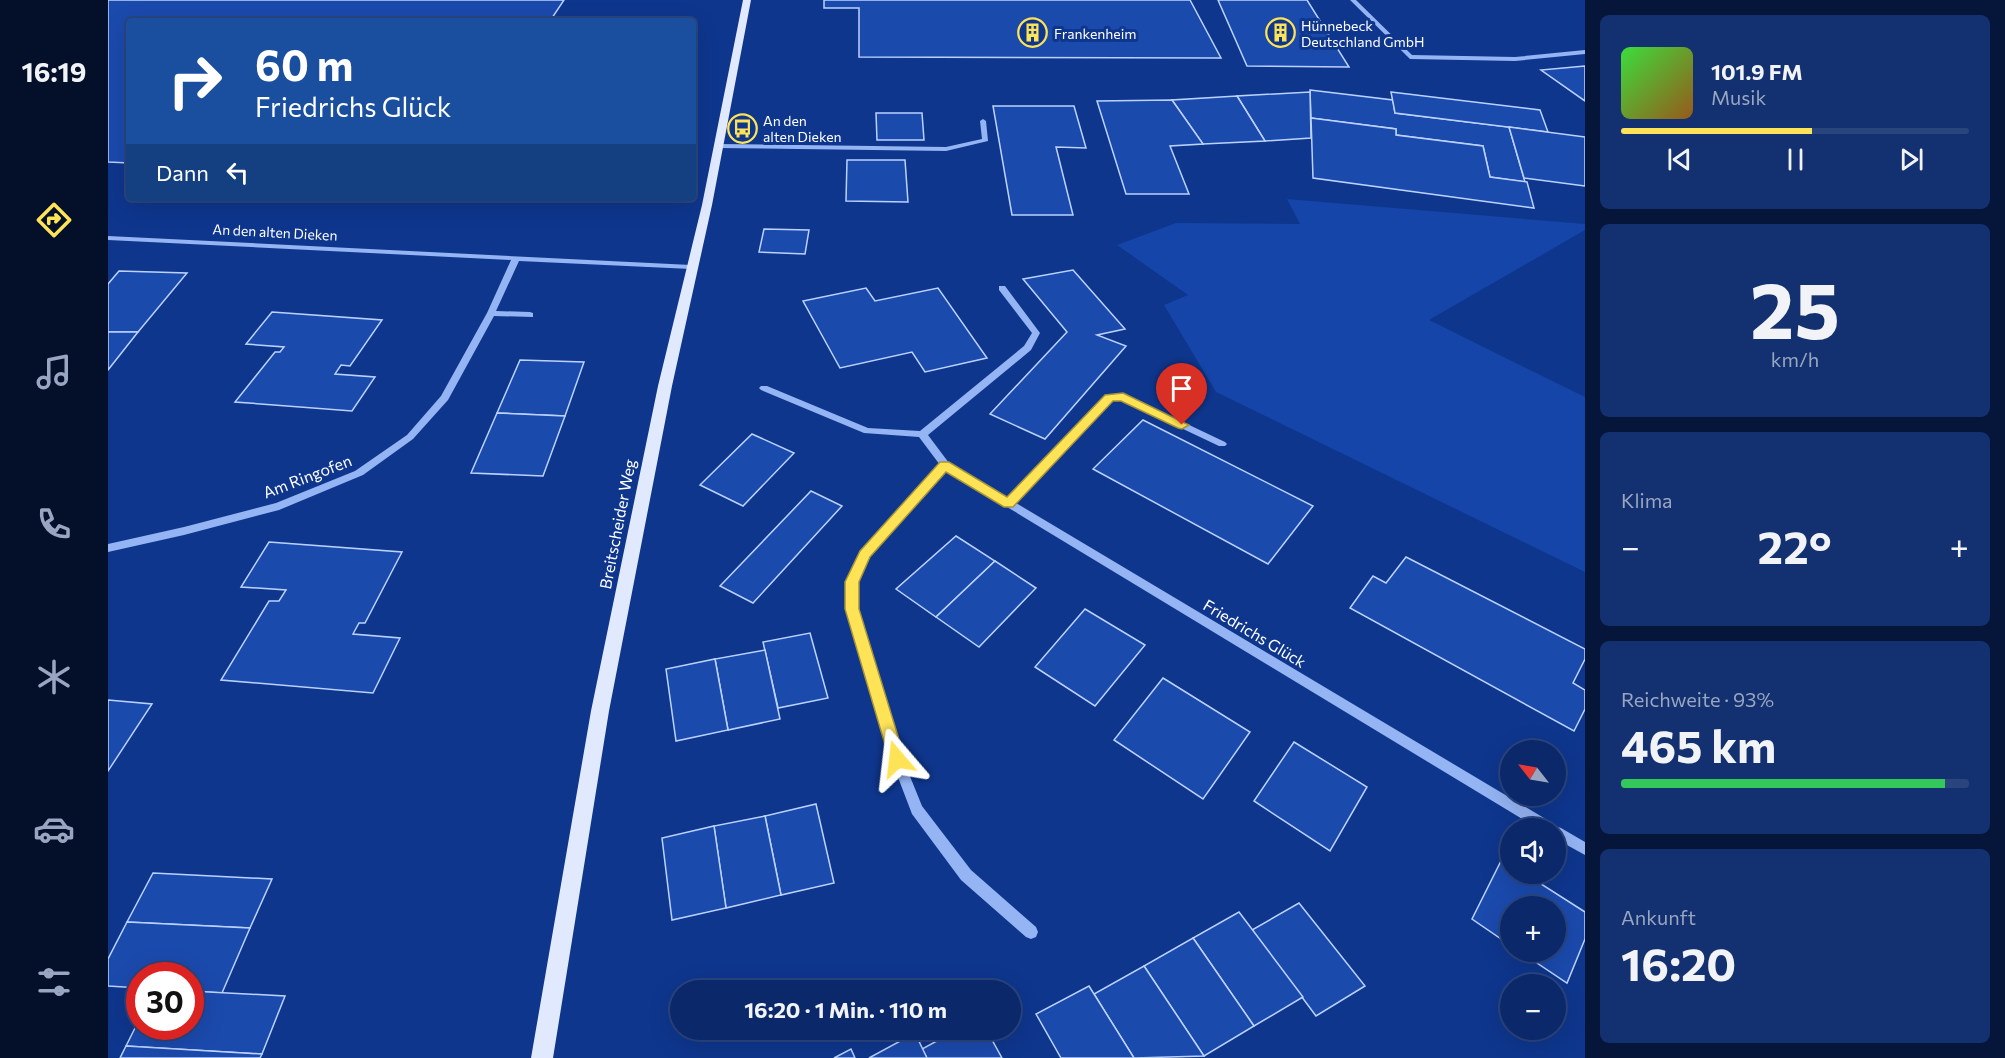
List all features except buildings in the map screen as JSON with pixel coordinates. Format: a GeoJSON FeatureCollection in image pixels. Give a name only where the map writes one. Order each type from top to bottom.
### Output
{"type":"FeatureCollection","features":[{"type":"Feature","properties":{"kind":"main road","name":"Breitscheider Weg"},"geometry":{"type":"LineString","coordinates":[[543,1058],[600,711],[747,0]]}},
{"type":"Feature","properties":{"kind":"street"},"geometry":{"type":"LineString","coordinates":[[1353,0],[1410,57],[1515,58],[1585,52]]}},
{"type":"Feature","properties":{"kind":"street"},"geometry":{"type":"LineString","coordinates":[[717,146],[946,149],[986,141],[983,121]]}},
{"type":"Feature","properties":{"kind":"street","name":"An den alten Dieken"},"geometry":{"type":"LineString","coordinates":[[108,238],[691,267]]}},
{"type":"Feature","properties":{"kind":"street","name":"Am Ringofen"},"geometry":{"type":"LineString","coordinates":[[108,548],[279,506],[359,473],[410,437],[445,398],[491,313],[516,258]]}},
{"type":"Feature","properties":{"kind":"street"},"geometry":{"type":"LineString","coordinates":[[764,388],[867,431],[922,434],[1028,348],[1036,333],[1002,288]]}},
{"type":"Feature","properties":{"kind":"street"},"geometry":{"type":"LineString","coordinates":[[491,313],[530,315]]}},
{"type":"Feature","properties":{"kind":"street"},"geometry":{"type":"LineString","coordinates":[[1009,504],[1109,398],[1123,397],[1222,444]]}},
{"type":"Feature","properties":{"kind":"street","name":"Friedrichs Glück"},"geometry":{"type":"LineString","coordinates":[[922,434],[945,465],[1532,818]]}},
{"type":"Feature","properties":{"kind":"street"},"geometry":{"type":"LineString","coordinates":[[945,465],[865,554],[852,582],[852,609],[897,759],[917,810],[966,875],[1031,932]]}},
{"type":"Feature","properties":{"kind":"street"},"geometry":{"type":"LineString","coordinates":[[1566,838],[1585,849]]}},
{"type":"Feature","properties":{"kind":"shaded area"},"geometry":{"type":"Polygon","coordinates":[[[1287,199],[1585,224],[1585,230],[1429,320],[1585,397],[1585,572],[1216,392],[1164,305],[1188,295],[1117,245],[1176,223],[1300,224],[1287,199]]]}},
{"type":"Feature","properties":{"kind":"place","name":"Frankenheim"},"geometry":{"type":"Point","coordinates":[1033,33]}},
{"type":"Feature","properties":{"kind":"place","name":"Hünnebeck Deutschland GmbH"},"geometry":{"type":"Point","coordinates":[1280,33]}},
{"type":"Feature","properties":{"kind":"place","name":"An den alten Dieken"},"geometry":{"type":"Point","coordinates":[742,128]}},
{"type":"Feature","properties":{"kind":"route"},"geometry":{"type":"LineString","coordinates":[[897,759],[852,609],[852,582],[865,554],[945,465],[1009,504],[1109,398],[1123,397],[1182,425]]}}]}
